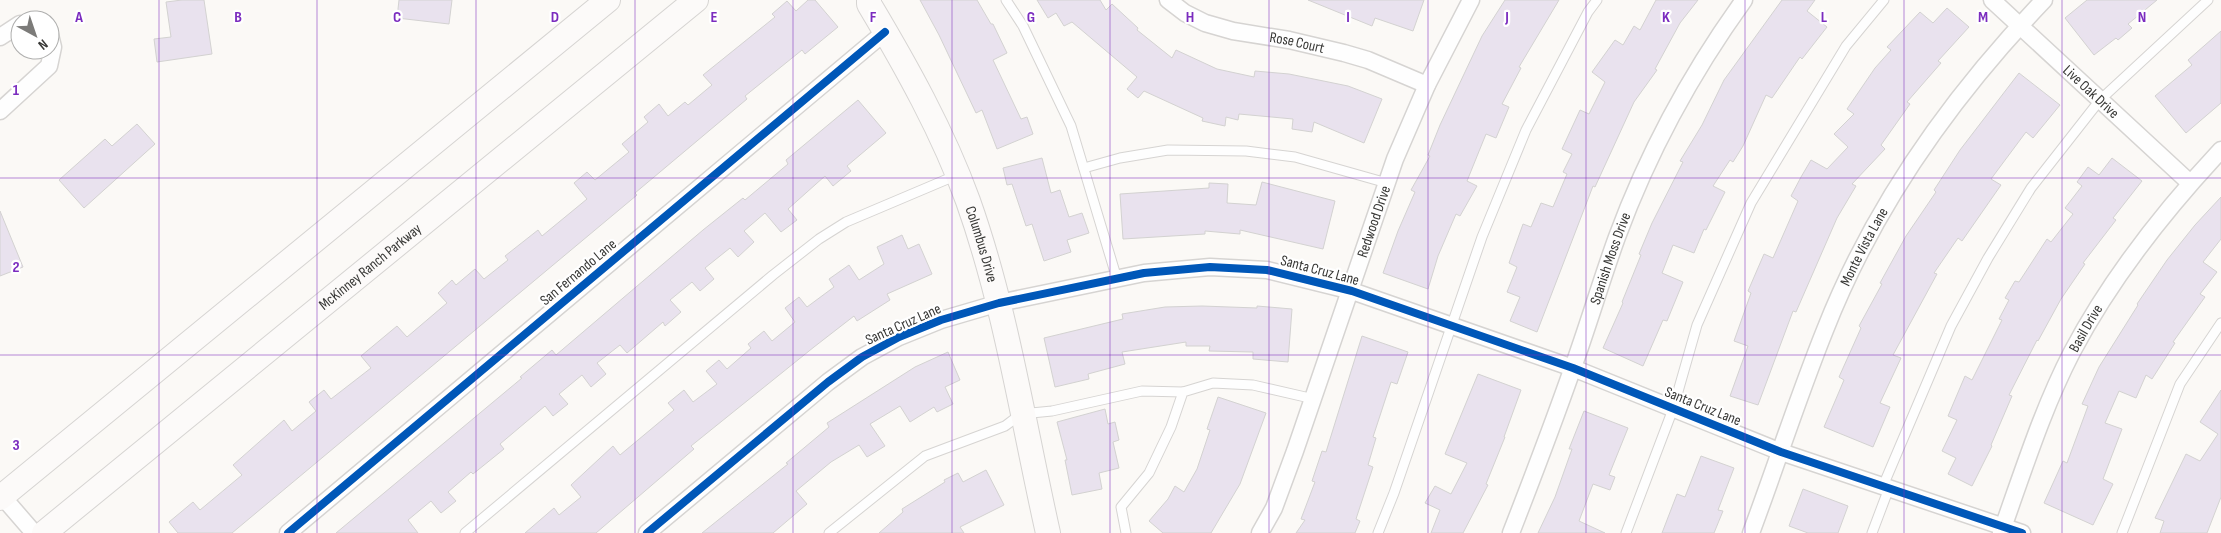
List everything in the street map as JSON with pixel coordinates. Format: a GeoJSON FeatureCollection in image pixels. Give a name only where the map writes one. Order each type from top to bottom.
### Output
{"type":"FeatureCollection","features":[{"type":"Feature","properties":{"kind":"main road"},"geometry":{"type":"LineString","coordinates":[[1,497],[608,0]]}},
{"type":"Feature","properties":{"kind":"main road","name":"McKinney Ranch Parkway"},"geometry":{"type":"LineString","coordinates":[[44,533],[696,0]]}},
{"type":"Feature","properties":{"kind":"main road","name":"Columbus Drive"},"geometry":{"type":"LineString","coordinates":[[866,1],[886,32],[935,126],[957,175],[976,225],[999,303],[1021,414],[1048,533]]}},
{"type":"Feature","properties":{"kind":"street","name":"Rose Court"},"geometry":{"type":"LineString","coordinates":[[1168,0],[1185,13],[1233,32],[1288,40],[1344,53],[1368,60],[1427,86]]}},
{"type":"Feature","properties":{"kind":"street","name":"Redwood Drive"},"geometry":{"type":"LineString","coordinates":[[1260,533],[1274,508],[1314,399],[1387,183],[1427,86],[1471,0]]}},
{"type":"Feature","properties":{"kind":"street","name":"Spanish Moss Drive"},"geometry":{"type":"LineString","coordinates":[[1511,533],[1573,368],[1618,235],[1658,144],[1705,59],[1744,0]]}},
{"type":"Feature","properties":{"kind":"street","name":"Live Oak Drive"},"geometry":{"type":"LineString","coordinates":[[1992,0],[2190,183]]}},
{"type":"Feature","properties":{"kind":"street","name":"Monte Vista Lane"},"geometry":{"type":"LineString","coordinates":[[1751,533],[1825,328],[1881,213],[1934,130],[1994,54],[2044,0]]}},
{"type":"Feature","properties":{"kind":"street"},"geometry":{"type":"LineString","coordinates":[[0,37],[10,29]]}},
{"type":"Feature","properties":{"kind":"street","name":"San Fernando Lane"},"geometry":{"type":"LineString","coordinates":[[288,533],[886,32]]}},
{"type":"Feature","properties":{"kind":"street"},"geometry":{"type":"LineString","coordinates":[[0,111],[48,66],[50,60]]}},
{"type":"Feature","properties":{"kind":"street","name":"Basil Drive"},"geometry":{"type":"LineString","coordinates":[[2003,530],[2026,459],[2072,352],[2130,260],[2190,183],[2221,150]]}},
{"type":"Feature","properties":{"kind":"street","name":"Santa Cruz Lane"},"geometry":{"type":"LineString","coordinates":[[647,533],[816,392],[862,357],[882,345],[922,327],[999,303],[1144,273],[1210,267],[1267,270],[1352,291],[1573,368],[1781,452],[1886,487],[2003,530],[2022,533]]}},
{"type":"Feature","properties":{"kind":"street"},"geometry":{"type":"LineString","coordinates":[[1,497],[34,533]]}},
{"type":"Feature","properties":{"kind":"lane"},"geometry":{"type":"LineString","coordinates":[[1006,0],[1023,26],[1071,126],[1117,279]]}},
{"type":"Feature","properties":{"kind":"lane"},"geometry":{"type":"LineString","coordinates":[[1378,533],[1394,493],[1450,325],[1482,237],[1526,130],[1597,0]]}},
{"type":"Feature","properties":{"kind":"lane"},"geometry":{"type":"LineString","coordinates":[[1626,533],[1673,408],[1697,325],[1751,203],[1846,46],[1884,0]]}},
{"type":"Feature","properties":{"kind":"lane"},"geometry":{"type":"LineString","coordinates":[[1872,533],[1886,487],[1951,326],[1988,258],[2031,188],[2100,100],[2208,0]]}},
{"type":"Feature","properties":{"kind":"lane"},"geometry":{"type":"LineString","coordinates":[[1084,168],[1120,158],[1168,150],[1246,151],[1295,157],[1387,183]]}},
{"type":"Feature","properties":{"kind":"lane"},"geometry":{"type":"LineString","coordinates":[[465,533],[758,287],[812,245],[861,215],[957,175]]}},
{"type":"Feature","properties":{"kind":"lane"},"geometry":{"type":"LineString","coordinates":[[2122,533],[2180,384],[2221,323]]}},
{"type":"Feature","properties":{"kind":"lane"},"geometry":{"type":"LineString","coordinates":[[829,533],[925,456],[1005,426],[1021,414],[1052,411],[1142,391],[1183,392],[1213,383],[1253,385],[1314,399]]}},
{"type":"Feature","properties":{"kind":"lane"},"geometry":{"type":"LineString","coordinates":[[1126,533],[1121,507],[1149,473],[1172,427],[1183,392]]}},
{"type":"Feature","properties":{"kind":"building"},"geometry":{"type":"Polygon","coordinates":[[[204,0],[212,54],[157,62],[154,39],[171,37],[166,2],[204,0]]]}},
{"type":"Feature","properties":{"kind":"building"},"geometry":{"type":"Polygon","coordinates":[[[399,0],[452,0],[449,24],[397,18],[399,0]]]}},
{"type":"Feature","properties":{"kind":"building"},"geometry":{"type":"Polygon","coordinates":[[[808,0],[815,0],[838,27],[805,54],[802,50],[745,96],[747,99],[635,193],[637,195],[232,533],[178,533],[169,522],[193,502],[200,510],[242,475],[233,465],[284,420],[292,431],[316,411],[309,402],[324,390],[331,399],[371,368],[361,356],[397,326],[407,337],[447,303],[438,293],[452,280],[456,285],[475,269],[484,279],[508,260],[505,256],[538,230],[542,236],[587,199],[574,183],[587,172],[595,180],[629,152],[622,144],[648,122],[644,117],[659,104],[668,116],[685,102],[688,105],[712,85],[703,75],[775,17],[772,14],[787,1],[796,11],[808,0]]]}},
{"type":"Feature","properties":{"kind":"building"},"geometry":{"type":"Polygon","coordinates":[[[920,0],[977,0],[991,24],[993,24],[1007,53],[993,60],[1021,119],[1027,117],[1033,134],[997,149],[982,110],[976,113],[920,0]]]}},
{"type":"Feature","properties":{"kind":"building"},"geometry":{"type":"Polygon","coordinates":[[[1037,0],[1100,0],[1106,10],[1112,4],[1138,28],[1137,30],[1172,58],[1176,50],[1217,69],[1254,77],[1255,71],[1289,74],[1348,86],[1382,99],[1364,143],[1314,122],[1312,132],[1292,129],[1293,119],[1239,114],[1238,120],[1226,117],[1225,126],[1202,121],[1203,118],[1144,91],[1138,98],[1127,89],[1137,77],[1072,22],[1064,26],[1056,13],[1048,18],[1037,0]]]}},
{"type":"Feature","properties":{"kind":"building"},"geometry":{"type":"Polygon","coordinates":[[[1308,0],[1424,0],[1413,31],[1375,18],[1372,26],[1308,0]]]}},
{"type":"Feature","properties":{"kind":"building"},"geometry":{"type":"Polygon","coordinates":[[[1505,0],[1559,0],[1519,67],[1521,68],[1502,104],[1509,107],[1496,138],[1486,134],[1467,181],[1477,186],[1460,216],[1456,214],[1438,256],[1428,289],[1383,273],[1415,192],[1411,190],[1430,156],[1428,155],[1440,125],[1482,36],[1505,0]]]}},
{"type":"Feature","properties":{"kind":"building"},"geometry":{"type":"Polygon","coordinates":[[[1656,0],[1698,0],[1680,23],[1655,69],[1657,70],[1634,102],[1595,187],[1593,186],[1537,332],[1510,321],[1520,297],[1507,292],[1517,267],[1509,263],[1523,224],[1531,227],[1541,203],[1553,207],[1567,174],[1563,172],[1572,154],[1562,149],[1580,110],[1589,114],[1605,82],[1592,72],[1615,40],[1623,45],[1634,26],[1640,30],[1656,0]]]}},
{"type":"Feature","properties":{"kind":"building"},"geometry":{"type":"Polygon","coordinates":[[[1782,0],[1815,0],[1807,11],[1827,27],[1802,59],[1800,57],[1772,98],[1766,95],[1743,146],[1733,162],[1730,160],[1713,186],[1725,192],[1706,230],[1704,229],[1694,253],[1673,245],[1662,273],[1683,282],[1667,321],[1663,320],[1643,366],[1603,348],[1623,303],[1641,255],[1639,254],[1652,223],[1683,162],[1680,161],[1702,125],[1724,80],[1782,0]]]}},
{"type":"Feature","properties":{"kind":"building"},"geometry":{"type":"Polygon","coordinates":[[[2087,0],[2157,0],[2128,24],[2132,28],[2118,40],[2116,38],[2094,55],[2065,18],[2087,0]]]}},
{"type":"Feature","properties":{"kind":"building"},"geometry":{"type":"Polygon","coordinates":[[[1947,8],[1969,27],[1938,61],[1941,63],[1907,102],[1910,104],[1881,145],[1885,149],[1852,184],[1856,186],[1837,218],[1796,312],[1793,311],[1758,405],[1730,396],[1748,346],[1734,341],[1751,293],[1748,291],[1764,254],[1773,258],[1798,201],[1791,196],[1801,177],[1811,160],[1827,169],[1848,147],[1834,134],[1854,114],[1847,109],[1875,68],[1891,50],[1887,47],[1920,12],[1933,23],[1947,8]]]}},
{"type":"Feature","properties":{"kind":"building"},"geometry":{"type":"Polygon","coordinates":[[[2221,31],[2221,103],[2186,133],[2155,96],[2192,65],[2188,60],[2221,31]]]}},
{"type":"Feature","properties":{"kind":"building"},"geometry":{"type":"Polygon","coordinates":[[[2019,73],[2060,105],[2033,138],[2026,132],[1991,179],[2001,185],[1962,241],[1958,238],[1934,273],[1937,274],[1893,355],[1901,358],[1880,403],[1890,407],[1873,447],[1824,427],[1844,380],[1839,377],[1861,328],[1859,326],[1882,284],[1880,283],[1906,236],[1936,192],[1934,190],[1960,150],[2019,73]]]}},
{"type":"Feature","properties":{"kind":"building"},"geometry":{"type":"Polygon","coordinates":[[[858,100],[886,133],[847,166],[851,171],[833,186],[825,176],[788,209],[797,220],[781,232],[765,213],[744,231],[754,242],[738,257],[730,248],[705,268],[714,279],[700,291],[692,282],[670,300],[681,312],[665,326],[663,322],[627,353],[620,345],[597,363],[606,374],[591,387],[582,375],[559,394],[568,404],[553,416],[545,406],[500,444],[504,449],[473,474],[471,472],[448,492],[456,501],[441,513],[431,501],[408,520],[418,533],[336,533],[522,378],[520,377],[552,350],[556,355],[703,230],[743,198],[745,200],[788,164],[786,160],[858,100]]]}},
{"type":"Feature","properties":{"kind":"building"},"geometry":{"type":"Polygon","coordinates":[[[137,124],[155,144],[84,208],[59,180],[105,139],[112,146],[137,124]]]}},
{"type":"Feature","properties":{"kind":"building"},"geometry":{"type":"Polygon","coordinates":[[[1042,158],[1051,193],[1060,190],[1069,217],[1082,213],[1089,233],[1067,240],[1071,252],[1044,261],[1032,224],[1026,226],[1012,184],[1007,185],[1003,168],[1042,158]]]}},
{"type":"Feature","properties":{"kind":"building"},"geometry":{"type":"Polygon","coordinates":[[[2112,158],[2142,181],[2113,218],[2116,220],[2083,263],[2085,264],[2061,299],[2037,340],[2009,395],[2012,396],[1992,446],[1972,486],[1948,474],[1956,458],[1942,451],[1957,420],[1948,416],[1965,376],[1972,380],[2002,320],[1999,319],[2009,300],[2005,298],[2015,281],[2019,282],[2047,239],[2051,242],[2073,214],[2065,208],[2082,186],[2077,182],[2088,167],[2099,175],[2112,158]]]}},
{"type":"Feature","properties":{"kind":"building"},"geometry":{"type":"Polygon","coordinates":[[[1262,182],[1335,201],[1323,249],[1240,230],[1240,234],[1205,231],[1205,234],[1123,239],[1120,194],[1209,188],[1209,183],[1228,184],[1227,203],[1256,205],[1262,182]]]}},
{"type":"Feature","properties":{"kind":"building"},"geometry":{"type":"Polygon","coordinates":[[[2221,197],[2221,239],[2203,262],[2217,272],[2200,294],[2205,297],[2173,342],[2175,343],[2152,379],[2146,375],[2136,398],[2119,391],[2105,423],[2122,429],[2103,479],[2113,484],[2093,525],[2044,503],[2063,461],[2067,463],[2088,406],[2082,404],[2099,367],[2137,304],[2167,260],[2195,225],[2221,197]]]}},
{"type":"Feature","properties":{"kind":"building"},"geometry":{"type":"Polygon","coordinates":[[[0,211],[23,267],[0,276],[0,211]]]}},
{"type":"Feature","properties":{"kind":"building"},"geometry":{"type":"Polygon","coordinates":[[[902,235],[908,249],[919,244],[932,274],[887,294],[890,300],[857,321],[854,316],[691,446],[694,449],[596,533],[525,533],[554,508],[559,515],[581,497],[571,485],[613,446],[620,455],[674,410],[668,403],[684,390],[693,402],[717,384],[706,371],[719,360],[727,369],[751,348],[748,344],[764,331],[772,341],[795,322],[785,308],[799,297],[807,307],[834,287],[829,279],[849,265],[859,280],[884,264],[877,247],[902,235]]]}},
{"type":"Feature","properties":{"kind":"building"},"geometry":{"type":"Polygon","coordinates":[[[1257,306],[1292,309],[1288,362],[1253,359],[1253,352],[1209,351],[1210,346],[1186,346],[1186,342],[1122,352],[1125,364],[1088,374],[1089,379],[1055,387],[1044,338],[1123,319],[1122,314],[1165,307],[1257,308],[1257,306]]]}},
{"type":"Feature","properties":{"kind":"building"},"geometry":{"type":"Polygon","coordinates":[[[1362,336],[1408,352],[1397,384],[1391,382],[1373,437],[1376,438],[1368,465],[1373,467],[1356,519],[1360,521],[1355,533],[1296,533],[1305,520],[1301,519],[1315,482],[1312,481],[1322,451],[1326,452],[1362,336]]]}},
{"type":"Feature","properties":{"kind":"building"},"geometry":{"type":"Polygon","coordinates":[[[948,352],[960,380],[945,387],[953,404],[937,412],[934,407],[910,422],[900,406],[870,424],[885,446],[867,457],[859,445],[831,462],[796,491],[807,504],[773,533],[702,533],[788,464],[786,463],[829,427],[827,423],[915,367],[948,352]]]}},
{"type":"Feature","properties":{"kind":"building"},"geometry":{"type":"Polygon","coordinates":[[[1478,374],[1521,390],[1486,484],[1488,485],[1463,533],[1431,533],[1440,510],[1425,503],[1435,486],[1451,494],[1467,463],[1445,454],[1478,374]]]}},
{"type":"Feature","properties":{"kind":"building"},"geometry":{"type":"Polygon","coordinates":[[[2221,390],[2221,497],[2207,533],[2160,533],[2164,521],[2155,518],[2186,454],[2200,461],[2218,434],[2200,422],[2221,390]]]}},
{"type":"Feature","properties":{"kind":"building"},"geometry":{"type":"Polygon","coordinates":[[[1218,397],[1266,413],[1240,484],[1211,533],[1163,533],[1149,521],[1168,499],[1175,486],[1184,492],[1197,469],[1210,430],[1207,429],[1218,397]]]}},
{"type":"Feature","properties":{"kind":"building"},"geometry":{"type":"Polygon","coordinates":[[[1105,409],[1108,424],[1115,422],[1119,440],[1113,442],[1119,468],[1099,473],[1102,489],[1072,495],[1065,460],[1067,460],[1057,422],[1105,409]]]}},
{"type":"Feature","properties":{"kind":"building"},"geometry":{"type":"Polygon","coordinates":[[[1584,411],[1628,428],[1609,475],[1615,477],[1610,490],[1593,484],[1579,521],[1605,533],[1538,533],[1555,497],[1572,449],[1569,449],[1584,411]]]}},
{"type":"Feature","properties":{"kind":"building"},"geometry":{"type":"Polygon","coordinates":[[[1701,456],[1734,468],[1718,510],[1723,511],[1714,533],[1662,533],[1677,494],[1685,497],[1701,456]]]}},
{"type":"Feature","properties":{"kind":"building"},"geometry":{"type":"Polygon","coordinates":[[[986,470],[1004,505],[960,527],[964,533],[879,533],[903,512],[902,509],[945,482],[944,480],[958,473],[963,482],[986,470]]]}},
{"type":"Feature","properties":{"kind":"building"},"geometry":{"type":"Polygon","coordinates":[[[1803,489],[1848,506],[1838,533],[1808,533],[1789,526],[1803,489]]]}},
{"type":"Feature","properties":{"kind":"cycle path"},"geometry":{"type":"LineString","coordinates":[[288,533],[885,32]]}},
{"type":"Feature","properties":{"kind":"cycle path"},"geometry":{"type":"LineString","coordinates":[[647,533],[828,382],[862,357],[899,337],[941,320],[999,303],[1144,273],[1210,267],[1267,270],[1352,291],[1573,368],[1781,452],[2022,533]]}}]}
